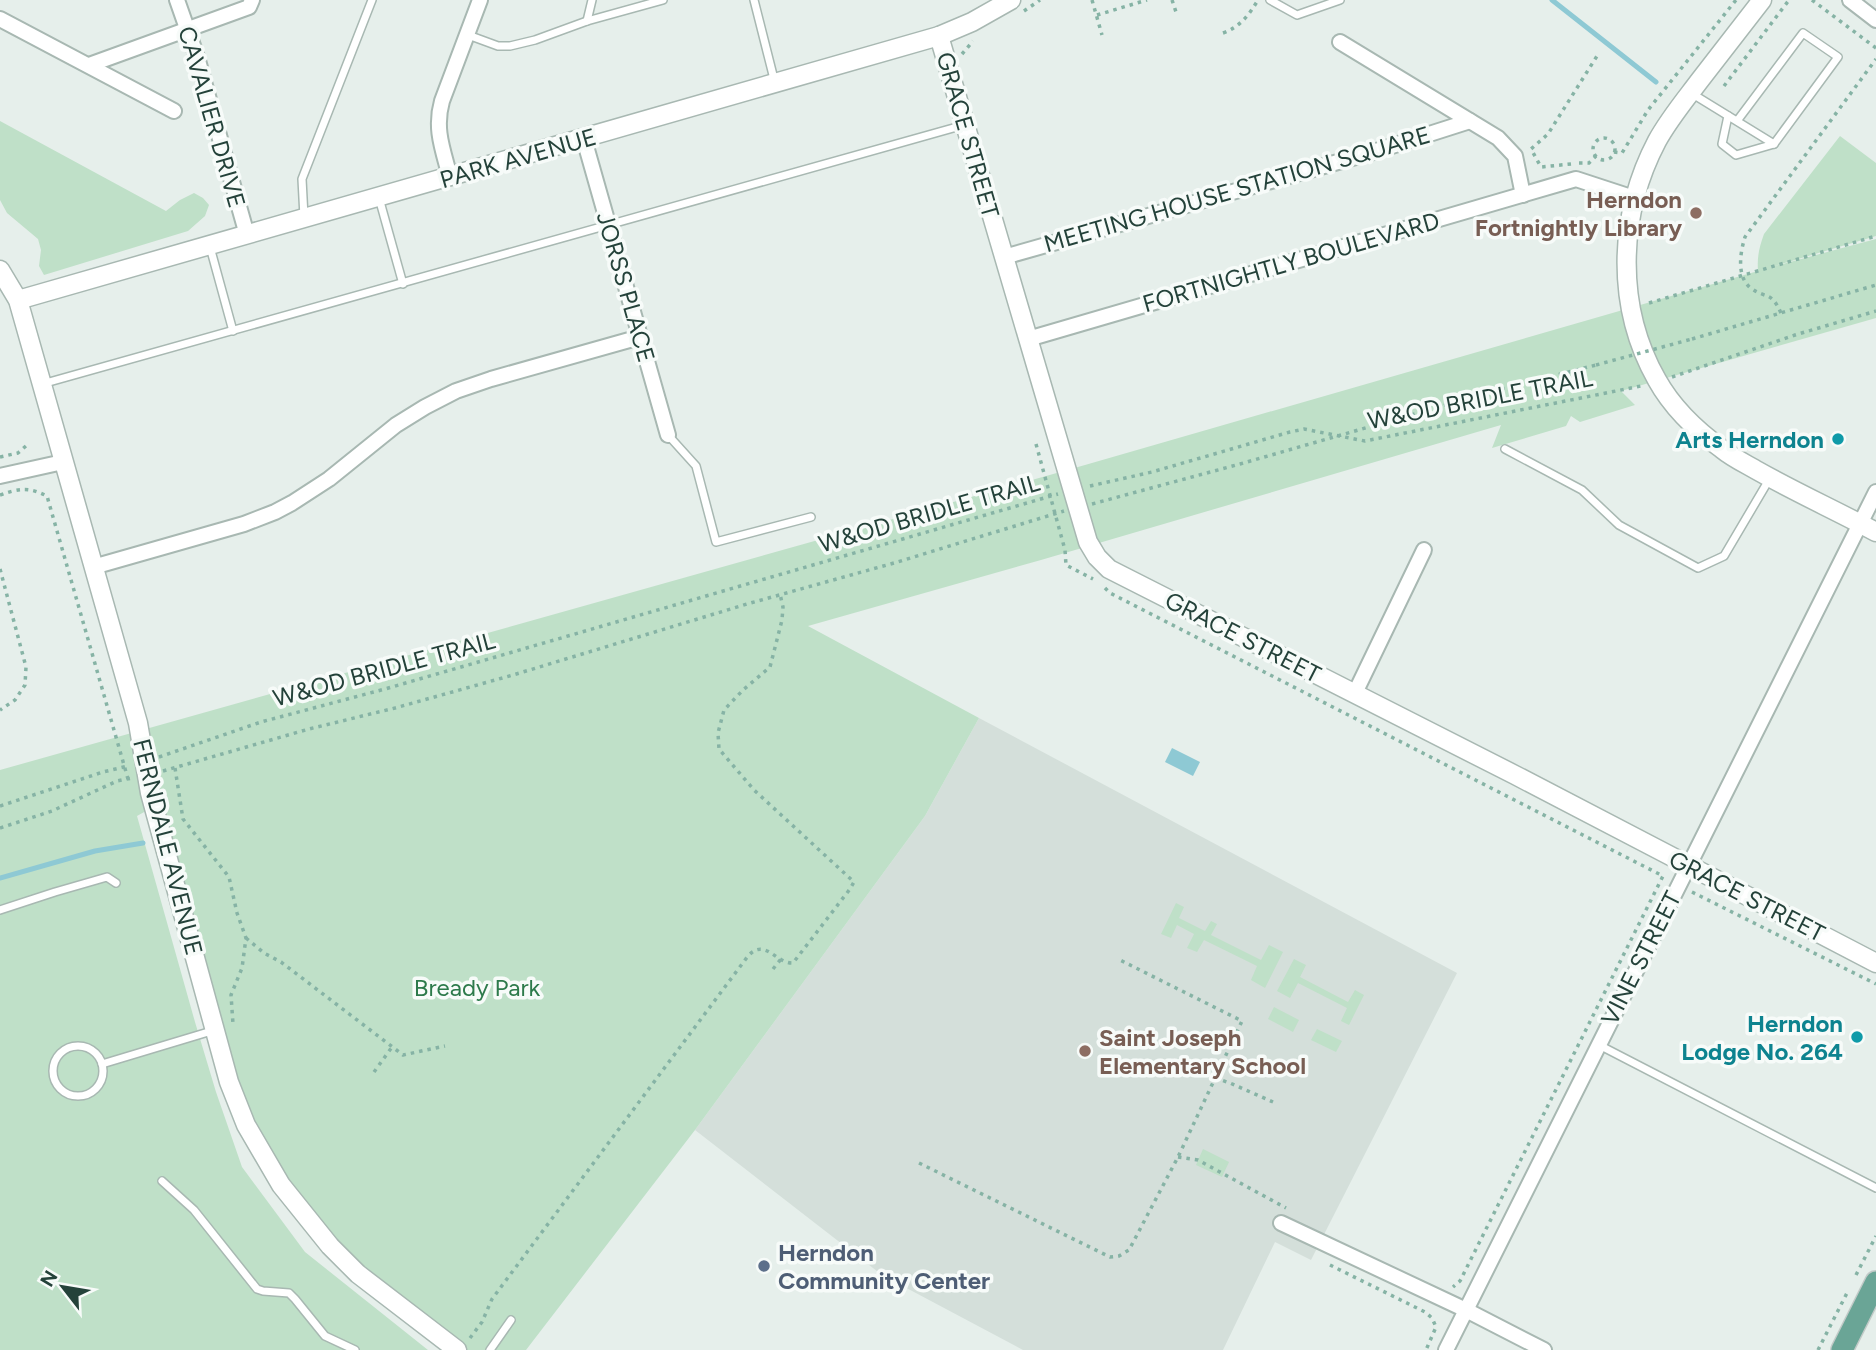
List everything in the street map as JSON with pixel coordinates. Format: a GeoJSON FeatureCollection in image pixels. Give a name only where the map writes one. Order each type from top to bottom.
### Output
{"type":"FeatureCollection","features":[{"type":"Feature","properties":{"kind":"main road"},"geometry":{"type":"LineString","coordinates":[[1842,1350],[1876,1282]]}},
{"type":"Feature","properties":{"kind":"street","name":"CAVALIER DRIVE"},"geometry":{"type":"LineString","coordinates":[[177,0],[247,235]]}},
{"type":"Feature","properties":{"kind":"street"},"geometry":{"type":"LineString","coordinates":[[89,65],[249,7],[252,0]]}},
{"type":"Feature","properties":{"kind":"street"},"geometry":{"type":"LineString","coordinates":[[450,177],[438,131],[438,115],[480,0]]}},
{"type":"Feature","properties":{"kind":"street","name":"PARK AVENUE"},"geometry":{"type":"LineString","coordinates":[[18,300],[939,36],[972,22],[1011,0]]}},
{"type":"Feature","properties":{"kind":"street"},"geometry":{"type":"LineString","coordinates":[[1762,0],[1690,93],[1659,137],[1644,167],[1628,228],[1626,261],[1634,326],[1657,381],[1699,431],[1724,451],[1770,478],[1876,533]]}},
{"type":"Feature","properties":{"kind":"street"},"geometry":{"type":"LineString","coordinates":[[1850,0],[1876,20]]}},
{"type":"Feature","properties":{"kind":"street"},"geometry":{"type":"LineString","coordinates":[[0,19],[174,111]]}},
{"type":"Feature","properties":{"kind":"street","name":"GRACE STREET"},"geometry":{"type":"LineString","coordinates":[[939,36],[1088,542],[1109,569],[1688,864],[1876,963]]}},
{"type":"Feature","properties":{"kind":"street"},"geometry":{"type":"LineString","coordinates":[[1340,42],[1497,138],[1515,156],[1523,195]]}},
{"type":"Feature","properties":{"kind":"street","name":"MEETING HOUSE STATION SQUARE"},"geometry":{"type":"LineString","coordinates":[[1004,257],[1470,121]]}},
{"type":"Feature","properties":{"kind":"street","name":"JORSS PLACE"},"geometry":{"type":"LineString","coordinates":[[584,139],[668,435]]}},
{"type":"Feature","properties":{"kind":"street","name":"FORTNIGHTLY BOULEVARD"},"geometry":{"type":"LineString","coordinates":[[1028,339],[1576,179],[1634,198]]}},
{"type":"Feature","properties":{"kind":"street","name":"FERNDALE AVENUE"},"geometry":{"type":"LineString","coordinates":[[0,270],[18,300],[138,723],[150,793],[164,848],[229,1082],[246,1125],[266,1162],[294,1204],[330,1246],[358,1274],[457,1350]]}},
{"type":"Feature","properties":{"kind":"street"},"geometry":{"type":"LineString","coordinates":[[93,567],[244,524],[275,512],[329,480],[396,425],[456,391],[640,337]]}},
{"type":"Feature","properties":{"kind":"street"},"geometry":{"type":"LineString","coordinates":[[0,476],[63,462]]}},
{"type":"Feature","properties":{"kind":"street","name":"VINE STREET"},"geometry":{"type":"LineString","coordinates":[[1446,1350],[1876,492]]}},
{"type":"Feature","properties":{"kind":"street"},"geometry":{"type":"LineString","coordinates":[[1355,693],[1424,550]]}},
{"type":"Feature","properties":{"kind":"street"},"geometry":{"type":"LineString","coordinates":[[1281,1223],[1466,1310],[1544,1350]]}},
{"type":"Feature","properties":{"kind":"lane"},"geometry":{"type":"LineString","coordinates":[[304,219],[302,179],[372,0]]}},
{"type":"Feature","properties":{"kind":"lane"},"geometry":{"type":"LineString","coordinates":[[587,21],[592,0]]}},
{"type":"Feature","properties":{"kind":"lane"},"geometry":{"type":"LineString","coordinates":[[467,34],[498,46],[510,46],[663,0]]}},
{"type":"Feature","properties":{"kind":"lane"},"geometry":{"type":"LineString","coordinates":[[754,0],[775,83]]}},
{"type":"Feature","properties":{"kind":"lane"},"geometry":{"type":"LineString","coordinates":[[1270,0],[1297,15],[1340,0]]}},
{"type":"Feature","properties":{"kind":"lane"},"geometry":{"type":"LineString","coordinates":[[1728,116],[1722,144],[1735,155],[1774,144],[1838,57],[1803,33],[1737,121]]}},
{"type":"Feature","properties":{"kind":"lane"},"geometry":{"type":"LineString","coordinates":[[1690,93],[1774,144]]}},
{"type":"Feature","properties":{"kind":"lane"},"geometry":{"type":"LineString","coordinates":[[41,385],[966,124]]}},
{"type":"Feature","properties":{"kind":"lane"},"geometry":{"type":"LineString","coordinates":[[379,197],[403,284]]}},
{"type":"Feature","properties":{"kind":"lane"},"geometry":{"type":"LineString","coordinates":[[209,246],[233,331]]}},
{"type":"Feature","properties":{"kind":"lane"},"geometry":{"type":"LineString","coordinates":[[668,435],[696,466],[716,542],[811,517]]}},
{"type":"Feature","properties":{"kind":"lane"},"geometry":{"type":"LineString","coordinates":[[1506,449],[1582,490],[1619,525],[1698,568],[1724,556],[1770,478]]}},
{"type":"Feature","properties":{"kind":"lane"},"geometry":{"type":"LineString","coordinates":[[0,910],[107,877],[116,883]]}},
{"type":"Feature","properties":{"kind":"lane"},"geometry":{"type":"LineString","coordinates":[[102,1064],[215,1030]]}},
{"type":"Feature","properties":{"kind":"lane"},"geometry":{"type":"LineString","coordinates":[[1598,1044],[1876,1188]]}},
{"type":"Feature","properties":{"kind":"lane"},"geometry":{"type":"LineString","coordinates":[[76,1046],[92,1051],[102,1064],[101,1080],[91,1092],[75,1096],[68,1094],[56,1083],[53,1075],[54,1067],[62,1053],[76,1046]]}},
{"type":"Feature","properties":{"kind":"lane"},"geometry":{"type":"LineString","coordinates":[[162,1181],[194,1210],[257,1289],[289,1293],[325,1336],[355,1350]]}},
{"type":"Feature","properties":{"kind":"lane"},"geometry":{"type":"LineString","coordinates":[[490,1350],[511,1320]]}},
{"type":"Feature","properties":{"kind":"path"},"geometry":{"type":"LineString","coordinates":[[1092,0],[1102,35]]}},
{"type":"Feature","properties":{"kind":"path"},"geometry":{"type":"LineString","coordinates":[[1097,15],[1147,0]]}},
{"type":"Feature","properties":{"kind":"path"},"geometry":{"type":"LineString","coordinates":[[1172,0],[1176,12]]}},
{"type":"Feature","properties":{"kind":"path"},"geometry":{"type":"LineString","coordinates":[[1223,33],[1233,30],[1249,16],[1258,0]]}},
{"type":"Feature","properties":{"kind":"path"},"geometry":{"type":"LineString","coordinates":[[1614,152],[1622,153],[1648,110],[1736,0]]}},
{"type":"Feature","properties":{"kind":"path"},"geometry":{"type":"LineString","coordinates":[[1724,86],[1789,0]]}},
{"type":"Feature","properties":{"kind":"path"},"geometry":{"type":"LineString","coordinates":[[1812,0],[1876,48]]}},
{"type":"Feature","properties":{"kind":"path"},"geometry":{"type":"LineString","coordinates":[[1596,156],[1589,163],[1541,167],[1531,149],[1548,134],[1597,56]]}},
{"type":"Feature","properties":{"kind":"path"},"geometry":{"type":"LineString","coordinates":[[1781,313],[1777,303],[1768,295],[1754,291],[1746,284],[1740,262],[1740,251],[1745,237],[1876,59]]}},
{"type":"Feature","properties":{"kind":"path"},"geometry":{"type":"LineString","coordinates":[[1604,138],[1613,144],[1614,152],[1609,158],[1603,160],[1596,156],[1593,149],[1598,140],[1604,138]]}},
{"type":"Feature","properties":{"kind":"path"},"geometry":{"type":"LineString","coordinates":[[1649,303],[1876,236]]}},
{"type":"Feature","properties":{"kind":"path"},"geometry":{"type":"LineString","coordinates":[[0,828],[52,811],[117,781],[128,779],[146,768],[175,768],[513,675],[780,594],[906,559],[1075,499],[1240,464],[1493,391],[1692,339],[1876,285]]}},
{"type":"Feature","properties":{"kind":"path","name":"W&OD BRIDLE TRAIL"},"geometry":{"type":"LineString","coordinates":[[0,806],[125,766],[146,768],[261,722],[1075,499],[1152,472],[1290,432],[1304,429],[1364,442],[1636,388],[1876,311]]}},
{"type":"Feature","properties":{"kind":"path"},"geometry":{"type":"LineString","coordinates":[[0,457],[18,453],[27,445]]}},
{"type":"Feature","properties":{"kind":"path"},"geometry":{"type":"LineString","coordinates":[[0,495],[32,489],[47,496],[128,779]]}},
{"type":"Feature","properties":{"kind":"path"},"geometry":{"type":"LineString","coordinates":[[0,569],[26,667],[26,685],[15,700],[0,710]]}},
{"type":"Feature","properties":{"kind":"path"},"geometry":{"type":"LineString","coordinates":[[478,1344],[470,1338],[482,1322],[492,1299],[748,956],[753,950],[760,948],[787,963],[793,963],[853,881],[754,790],[719,749],[718,733],[724,710],[770,667],[782,620],[780,594]]}},
{"type":"Feature","properties":{"kind":"path"},"geometry":{"type":"LineString","coordinates":[[175,768],[183,819],[229,877],[237,913],[246,937],[403,1055],[445,1046]]}},
{"type":"Feature","properties":{"kind":"path"},"geometry":{"type":"LineString","coordinates":[[1446,1287],[1454,1287],[1460,1281],[1663,876]]}},
{"type":"Feature","properties":{"kind":"path"},"geometry":{"type":"LineString","coordinates":[[1678,884],[1876,985]]}},
{"type":"Feature","properties":{"kind":"path"},"geometry":{"type":"LineString","coordinates":[[234,1034],[231,995],[242,968],[246,937]]}},
{"type":"Feature","properties":{"kind":"path"},"geometry":{"type":"LineString","coordinates":[[773,970],[781,959]]}},
{"type":"Feature","properties":{"kind":"path"},"geometry":{"type":"LineString","coordinates":[[919,1163],[1110,1257],[1119,1256],[1129,1250],[1178,1157],[1242,1021],[1120,960]]}},
{"type":"Feature","properties":{"kind":"path"},"geometry":{"type":"LineString","coordinates":[[374,1072],[392,1047]]}},
{"type":"Feature","properties":{"kind":"path"},"geometry":{"type":"LineString","coordinates":[[1216,1078],[1273,1102]]}},
{"type":"Feature","properties":{"kind":"path"},"geometry":{"type":"LineString","coordinates":[[1178,1157],[1198,1160],[1289,1209]]}},
{"type":"Feature","properties":{"kind":"path"},"geometry":{"type":"LineString","coordinates":[[1319,1260],[1425,1312],[1436,1327],[1426,1350]]}},
{"type":"Feature","properties":{"kind":"shaded area","name":"Saint Joseph Elementary School"},"geometry":{"type":"Polygon","coordinates":[[[979,718],[1457,973],[1311,1260],[1275,1242],[1223,1350],[1023,1350],[882,1275],[695,1130],[925,816],[979,718]]]}},
{"type":"Feature","properties":{"kind":"green space"},"geometry":{"type":"Polygon","coordinates":[[[0,121],[166,211],[194,193],[209,205],[205,216],[188,231],[44,275],[39,266],[41,250],[38,239],[7,213],[0,200],[0,121]]]}},
{"type":"Feature","properties":{"kind":"green space","name":"Bready Park"},"geometry":{"type":"Polygon","coordinates":[[[1840,136],[1876,163],[1876,236],[1771,267],[1876,239],[1876,318],[1621,391],[1635,405],[1580,422],[1571,416],[1566,426],[1492,448],[1501,425],[808,626],[979,718],[925,816],[695,1130],[526,1350],[457,1350],[358,1274],[262,1154],[215,1030],[153,807],[137,816],[195,1022],[242,1167],[305,1252],[428,1350],[0,1350],[0,770],[1085,465],[1758,271],[1764,234],[1840,136]]]}},
{"type":"Feature","properties":{"kind":"green space"},"geometry":{"type":"Polygon","coordinates":[[[1176,903],[1184,907],[1179,918],[1205,931],[1211,921],[1217,924],[1211,935],[1261,960],[1269,945],[1283,952],[1265,988],[1251,980],[1257,966],[1204,940],[1197,952],[1187,948],[1194,934],[1177,925],[1171,938],[1161,934],[1176,903]]]}},
{"type":"Feature","properties":{"kind":"green space"},"geometry":{"type":"Polygon","coordinates":[[[1294,959],[1306,965],[1300,977],[1348,1002],[1355,990],[1364,995],[1349,1025],[1341,1021],[1347,1008],[1298,983],[1290,998],[1277,991],[1294,959]]]}},
{"type":"Feature","properties":{"kind":"green space"},"geometry":{"type":"Polygon","coordinates":[[[1274,1007],[1299,1020],[1293,1032],[1268,1019],[1274,1007]]]}},
{"type":"Feature","properties":{"kind":"green space"},"geometry":{"type":"Polygon","coordinates":[[[1317,1029],[1342,1041],[1336,1052],[1311,1040],[1317,1029]]]}},
{"type":"Feature","properties":{"kind":"green space"},"geometry":{"type":"Polygon","coordinates":[[[1203,1149],[1229,1162],[1222,1177],[1196,1165],[1203,1149]]]}},
{"type":"Feature","properties":{"kind":"water"},"geometry":{"type":"Polygon","coordinates":[[[1172,748],[1200,762],[1193,776],[1165,762],[1172,748]]]}},
{"type":"Feature","properties":{"kind":"waterway"},"geometry":{"type":"LineString","coordinates":[[1552,0],[1656,82]]}},
{"type":"Feature","properties":{"kind":"waterway"},"geometry":{"type":"LineString","coordinates":[[0,878],[95,851],[143,843]]}},
{"type":"Feature","properties":{"kind":"place","name":"Herndon Fortnightly Library"},"geometry":{"type":"Point","coordinates":[1696,213]}},
{"type":"Feature","properties":{"kind":"place","name":"Arts Herndon"},"geometry":{"type":"Point","coordinates":[1838,439]}},
{"type":"Feature","properties":{"kind":"place","name":"Herndon Lodge No. 264"},"geometry":{"type":"Point","coordinates":[1857,1037]}},
{"type":"Feature","properties":{"kind":"place","name":"Saint Joseph Elementary School"},"geometry":{"type":"Point","coordinates":[1085,1051]}},
{"type":"Feature","properties":{"kind":"place","name":"Herndon Community Center"},"geometry":{"type":"Point","coordinates":[764,1266]}}]}
